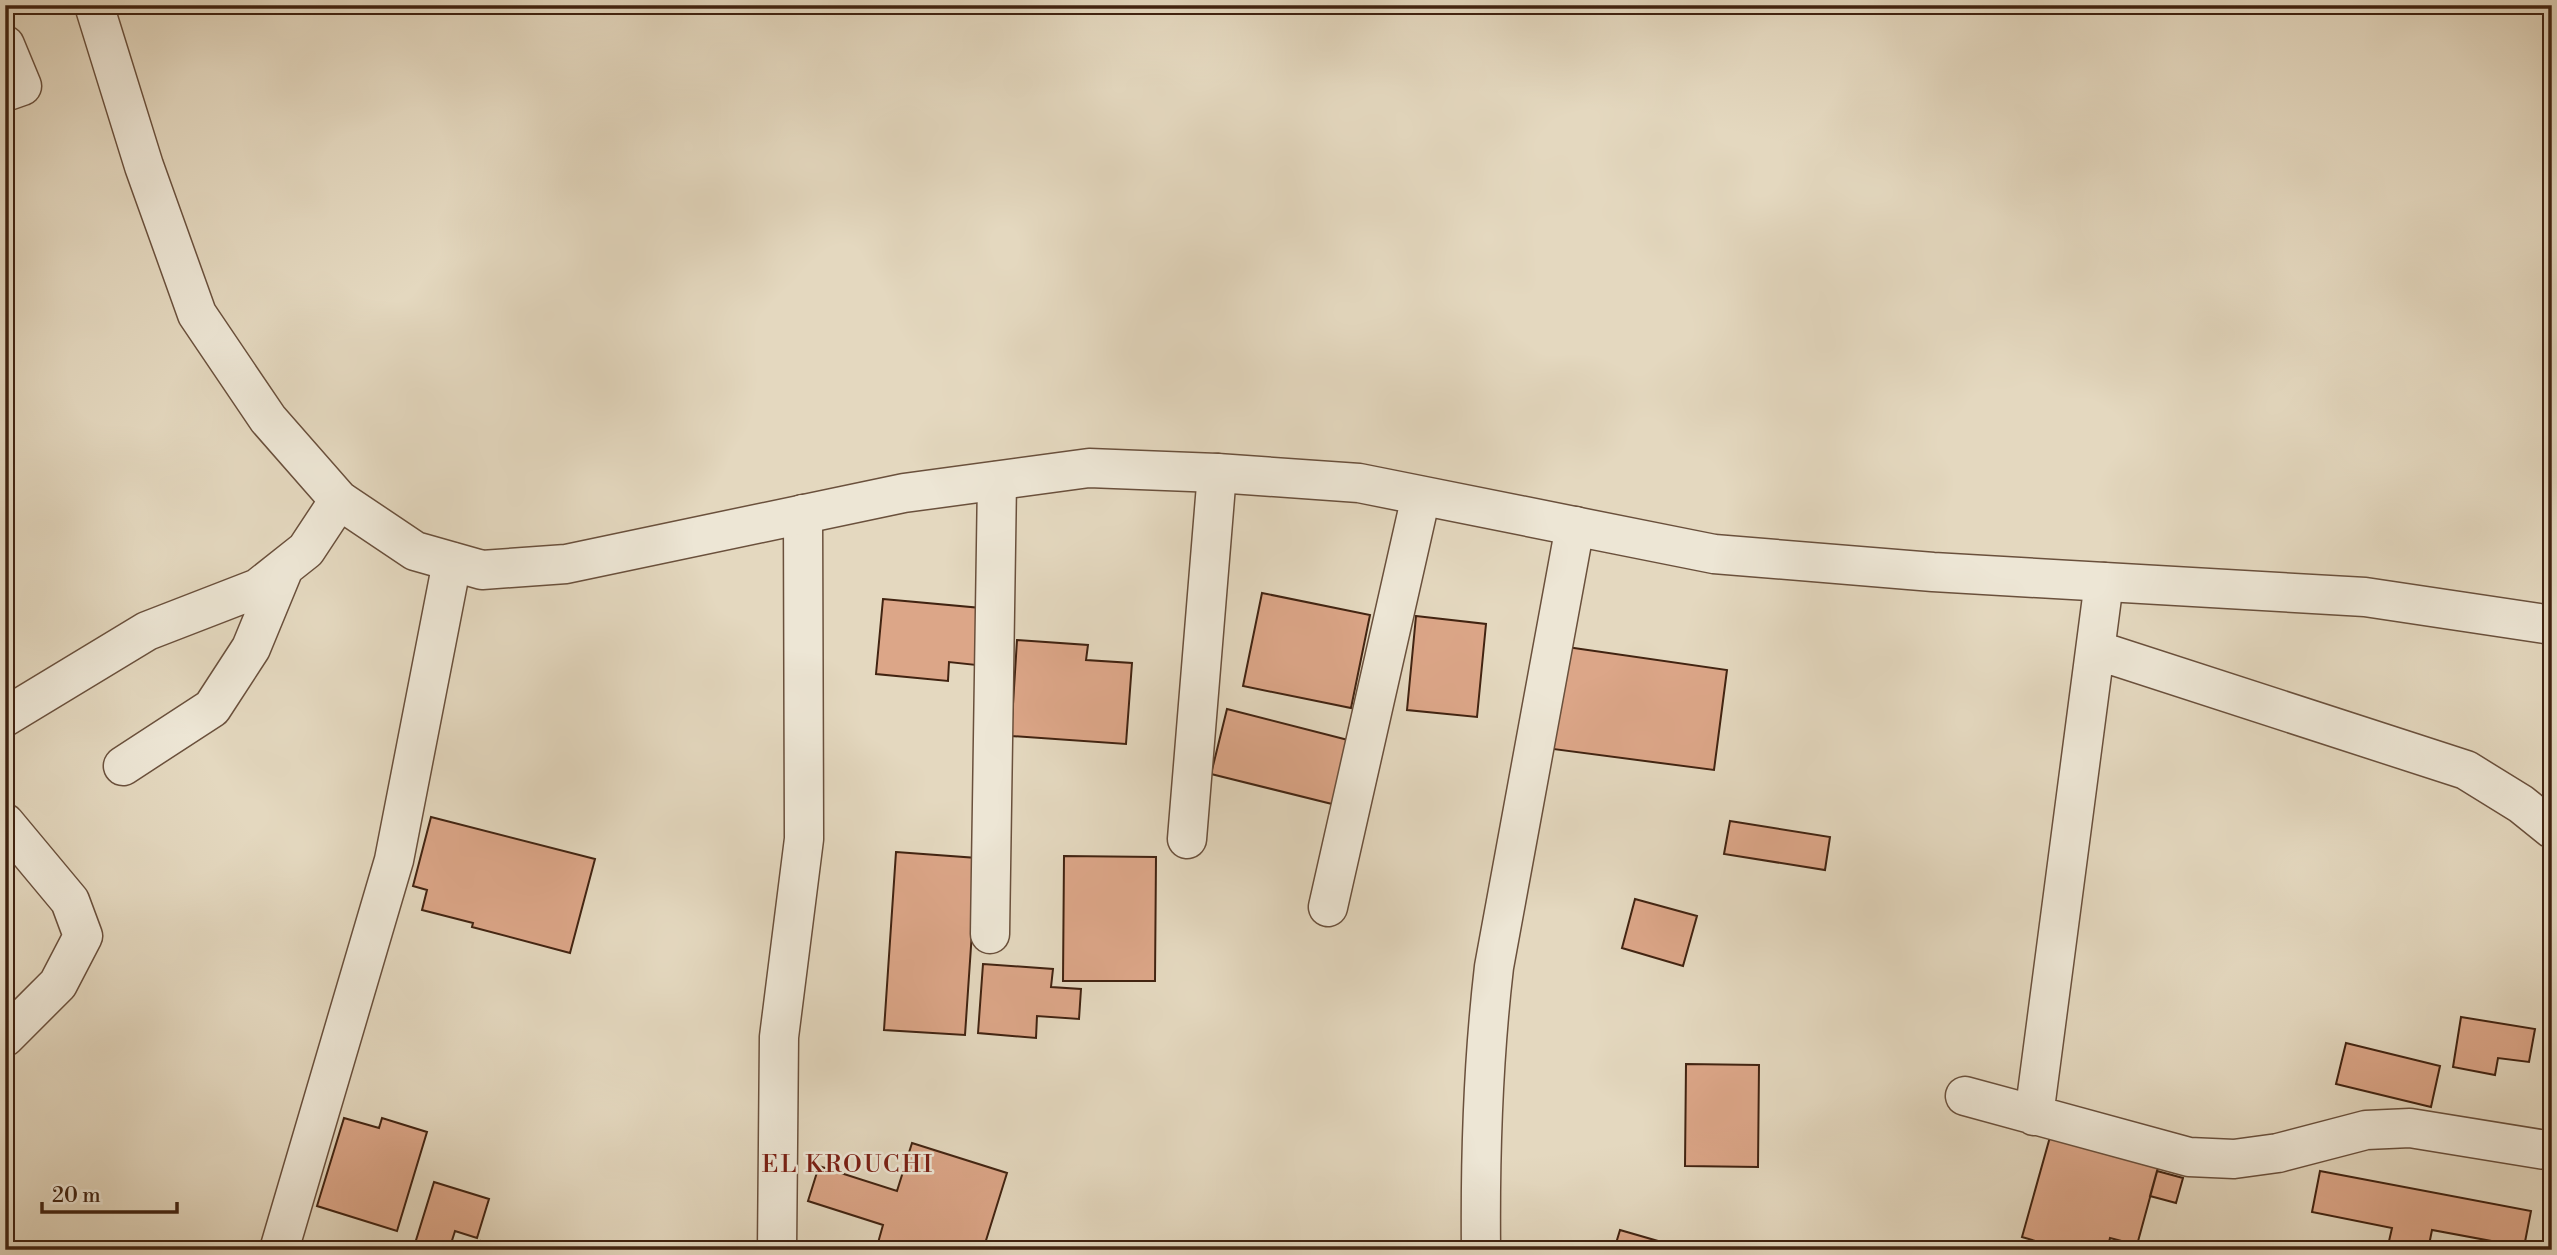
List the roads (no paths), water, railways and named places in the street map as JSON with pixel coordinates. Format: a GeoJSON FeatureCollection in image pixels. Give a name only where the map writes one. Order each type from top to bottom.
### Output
{"type":"FeatureCollection","features":[{"type":"Feature","properties":{"kind":"street"},"geometry":{"type":"LineString","coordinates":[[94,5],[144,166],[197,314],[268,419],[339,500],[415,551],[482,570],[566,564],[904,493],[1089,468],[1217,473],[1359,483],[1714,554],[1933,572],[2365,597],[2552,625]]}},
{"type":"Feature","properties":{"kind":"street"},"geometry":{"type":"LineString","coordinates":[[5,45],[22,86],[5,92]]}},
{"type":"Feature","properties":{"kind":"street"},"geometry":{"type":"LineString","coordinates":[[1187,839],[1217,473]]}},
{"type":"Feature","properties":{"kind":"street"},"geometry":{"type":"LineString","coordinates":[[990,934],[997,481]]}},
{"type":"Feature","properties":{"kind":"street"},"geometry":{"type":"LineString","coordinates":[[1328,907],[1421,496]]}},
{"type":"Feature","properties":{"kind":"street"},"geometry":{"type":"LineString","coordinates":[[5,717],[147,631],[258,588],[306,550],[339,500]]}},
{"type":"Feature","properties":{"kind":"street"},"geometry":{"type":"LineString","coordinates":[[777,1250],[779,1037],[804,839],[803,514]]}},
{"type":"Feature","properties":{"kind":"street"},"geometry":{"type":"LineString","coordinates":[[1481,1250],[1482,1102],[1493,967],[1575,527]]}},
{"type":"Feature","properties":{"kind":"street"},"geometry":{"type":"LineString","coordinates":[[279,1250],[394,860],[452,562]]}},
{"type":"Feature","properties":{"kind":"street"},"geometry":{"type":"LineString","coordinates":[[123,766],[212,708],[251,648],[284,568]]}},
{"type":"Feature","properties":{"kind":"street"},"geometry":{"type":"LineString","coordinates":[[2034,1116],[2104,582]]}},
{"type":"Feature","properties":{"kind":"street"},"geometry":{"type":"LineString","coordinates":[[2096,650],[2466,770],[2521,804],[2552,830]]}},
{"type":"Feature","properties":{"kind":"street"},"geometry":{"type":"LineString","coordinates":[[5,823],[70,901],[83,936],[58,984],[5,1037]]}},
{"type":"Feature","properties":{"kind":"street"},"geometry":{"type":"LineString","coordinates":[[1965,1096],[2189,1157],[2234,1159],[2278,1153],[2366,1130],[2410,1128],[2552,1151]]}},
{"type":"Feature","properties":{"kind":"district","name":"EL KROUCHI"},"geometry":{"type":"Point","coordinates":[848,1165]}}]}
